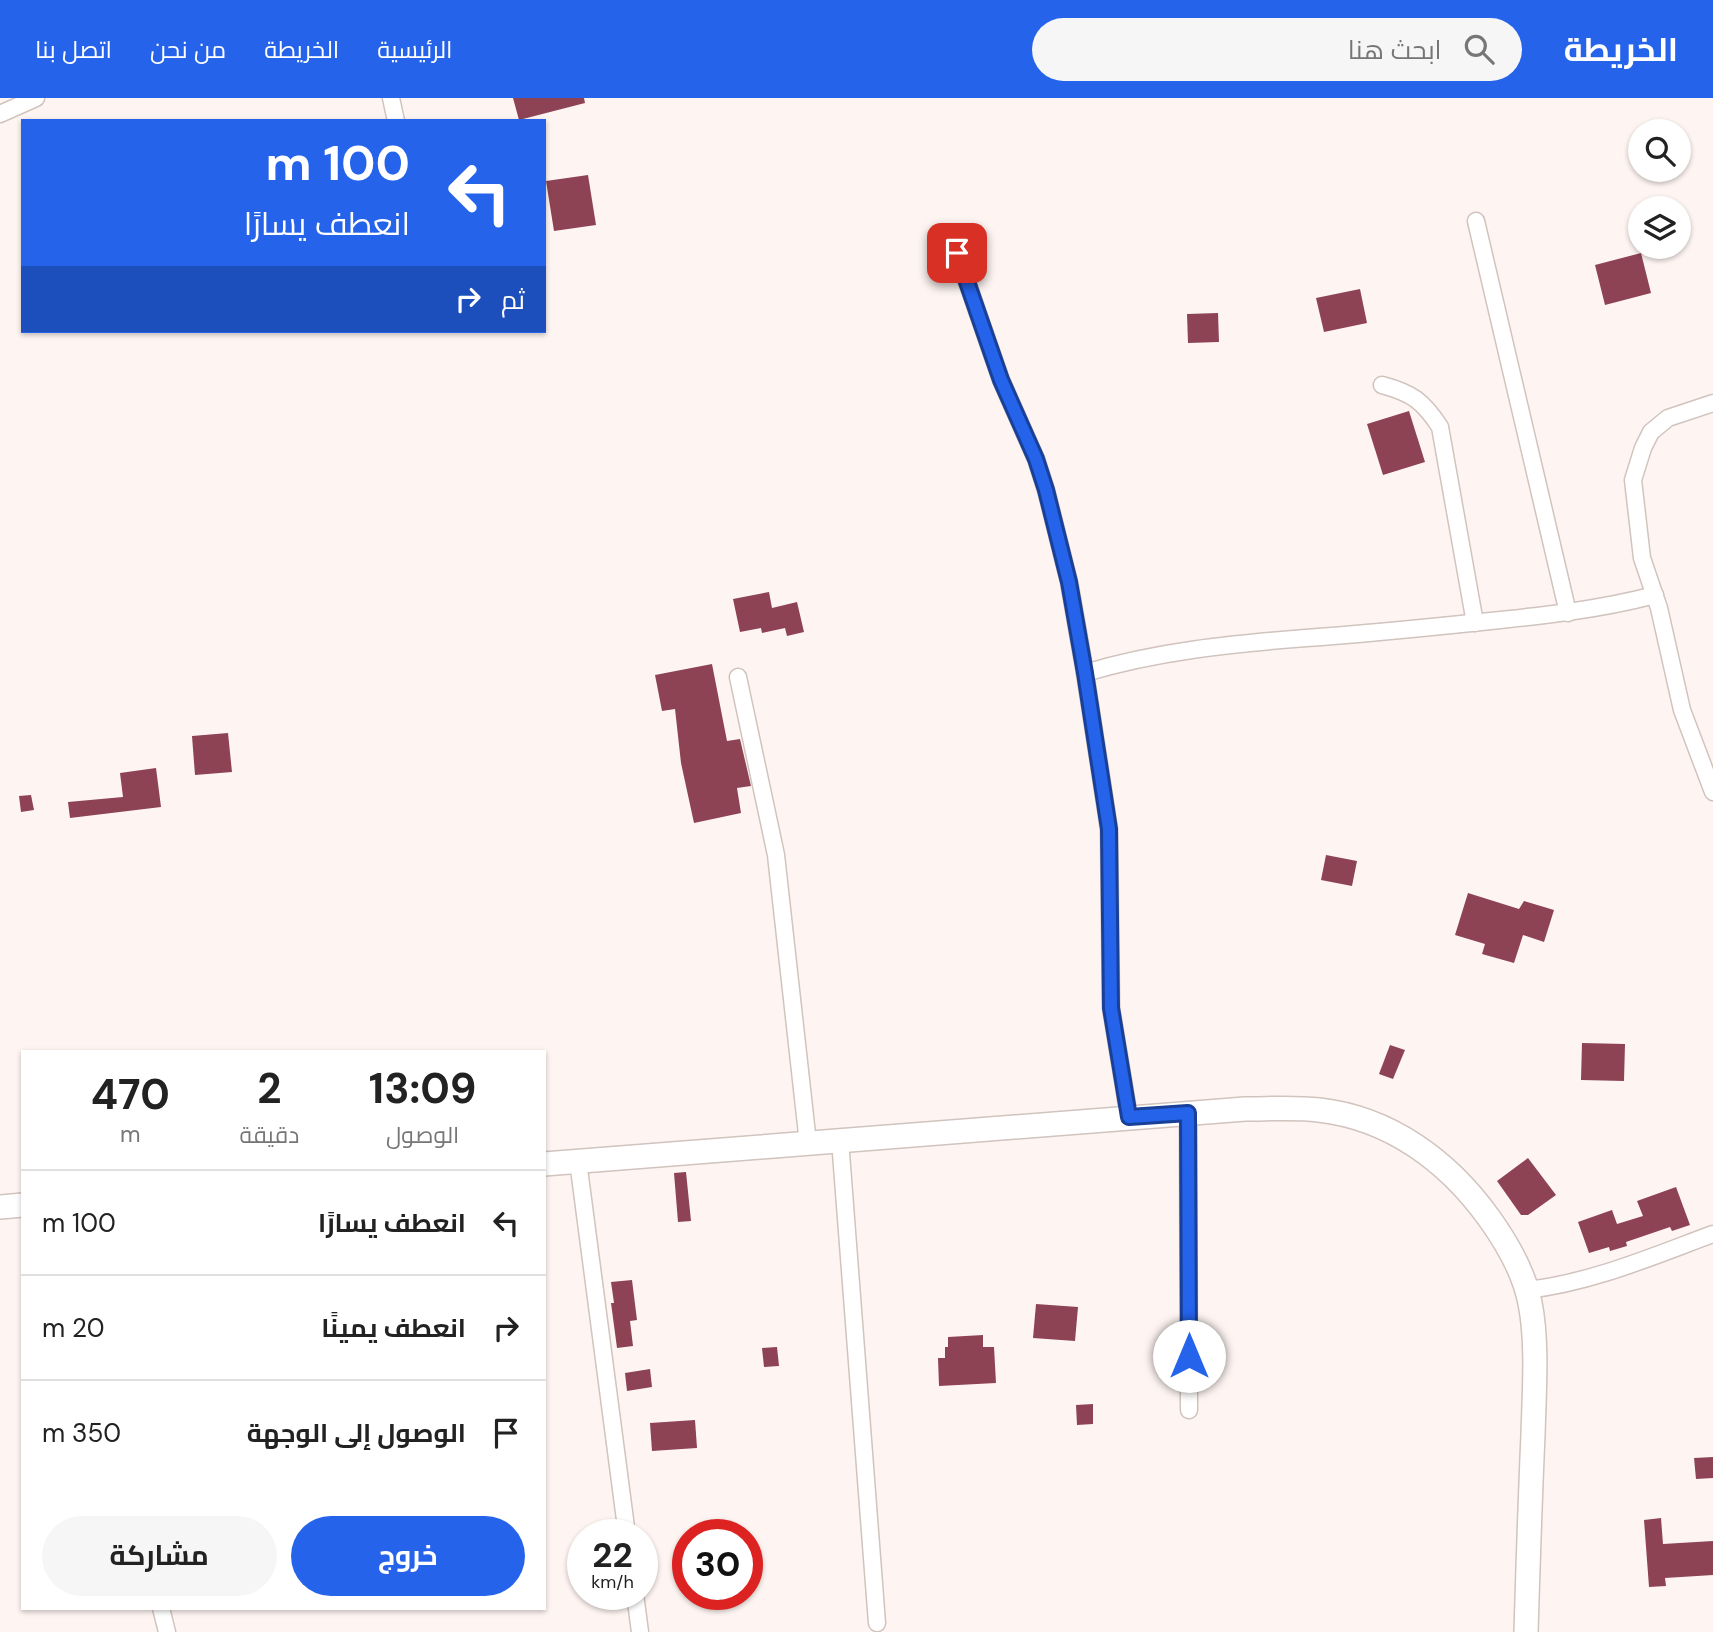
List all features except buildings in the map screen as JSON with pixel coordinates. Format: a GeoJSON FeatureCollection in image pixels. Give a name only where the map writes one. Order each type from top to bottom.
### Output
{"type":"FeatureCollection","features":[{"type":"Feature","properties":{"kind":"street"},"geometry":{"type":"LineString","coordinates":[[0,114],[36,98]]}},
{"type":"Feature","properties":{"kind":"street"},"geometry":{"type":"LineString","coordinates":[[391,98],[396,119]]}},
{"type":"Feature","properties":{"kind":"street"},"geometry":{"type":"LineString","coordinates":[[1476,221],[1568,613]]}},
{"type":"Feature","properties":{"kind":"street"},"geometry":{"type":"LineString","coordinates":[[957,253],[1001,380],[1036,459],[1069,582],[1109,829],[1111,1008],[1129,1117]]}},
{"type":"Feature","properties":{"kind":"street"},"geometry":{"type":"LineString","coordinates":[[1382,384],[1407,392],[1427,407],[1440,427],[1475,623]]}},
{"type":"Feature","properties":{"kind":"street"},"geometry":{"type":"LineString","coordinates":[[1713,403],[1668,418],[1651,432],[1633,480],[1642,558],[1655,595],[1682,710],[1713,792]]}},
{"type":"Feature","properties":{"kind":"street"},"geometry":{"type":"LineString","coordinates":[[1085,673],[1129,660],[1215,646],[1568,613],[1655,595]]}},
{"type":"Feature","properties":{"kind":"street"},"geometry":{"type":"LineString","coordinates":[[738,677],[776,855],[808,1143]]}},
{"type":"Feature","properties":{"kind":"street"},"geometry":{"type":"LineString","coordinates":[[546,1164],[1129,1117],[1298,1108],[1365,1120],[1386,1129],[1426,1152],[1462,1184],[1496,1227],[1527,1290],[1533,1321],[1534,1398],[1526,1632]]}},
{"type":"Feature","properties":{"kind":"street"},"geometry":{"type":"LineString","coordinates":[[1188,1113],[1189,1410]]}},
{"type":"Feature","properties":{"kind":"street"},"geometry":{"type":"LineString","coordinates":[[840,1140],[877,1623]]}},
{"type":"Feature","properties":{"kind":"street"},"geometry":{"type":"LineString","coordinates":[[578,1161],[625,1519]]}},
{"type":"Feature","properties":{"kind":"street"},"geometry":{"type":"LineString","coordinates":[[0,1207],[21,1205]]}},
{"type":"Feature","properties":{"kind":"street"},"geometry":{"type":"LineString","coordinates":[[1527,1290],[1559,1286],[1619,1268],[1713,1234]]}},
{"type":"Feature","properties":{"kind":"street"},"geometry":{"type":"LineString","coordinates":[[162,1610],[167,1632]]}},
{"type":"Feature","properties":{"kind":"street"},"geometry":{"type":"LineString","coordinates":[[637,1610],[639,1632]]}},
{"type":"Feature","properties":{"kind":"route"},"geometry":{"type":"LineString","coordinates":[[957,253],[1001,380],[1036,459],[1069,582],[1109,829],[1111,1008],[1129,1117],[1188,1113],[1189,1356]]}}]}
